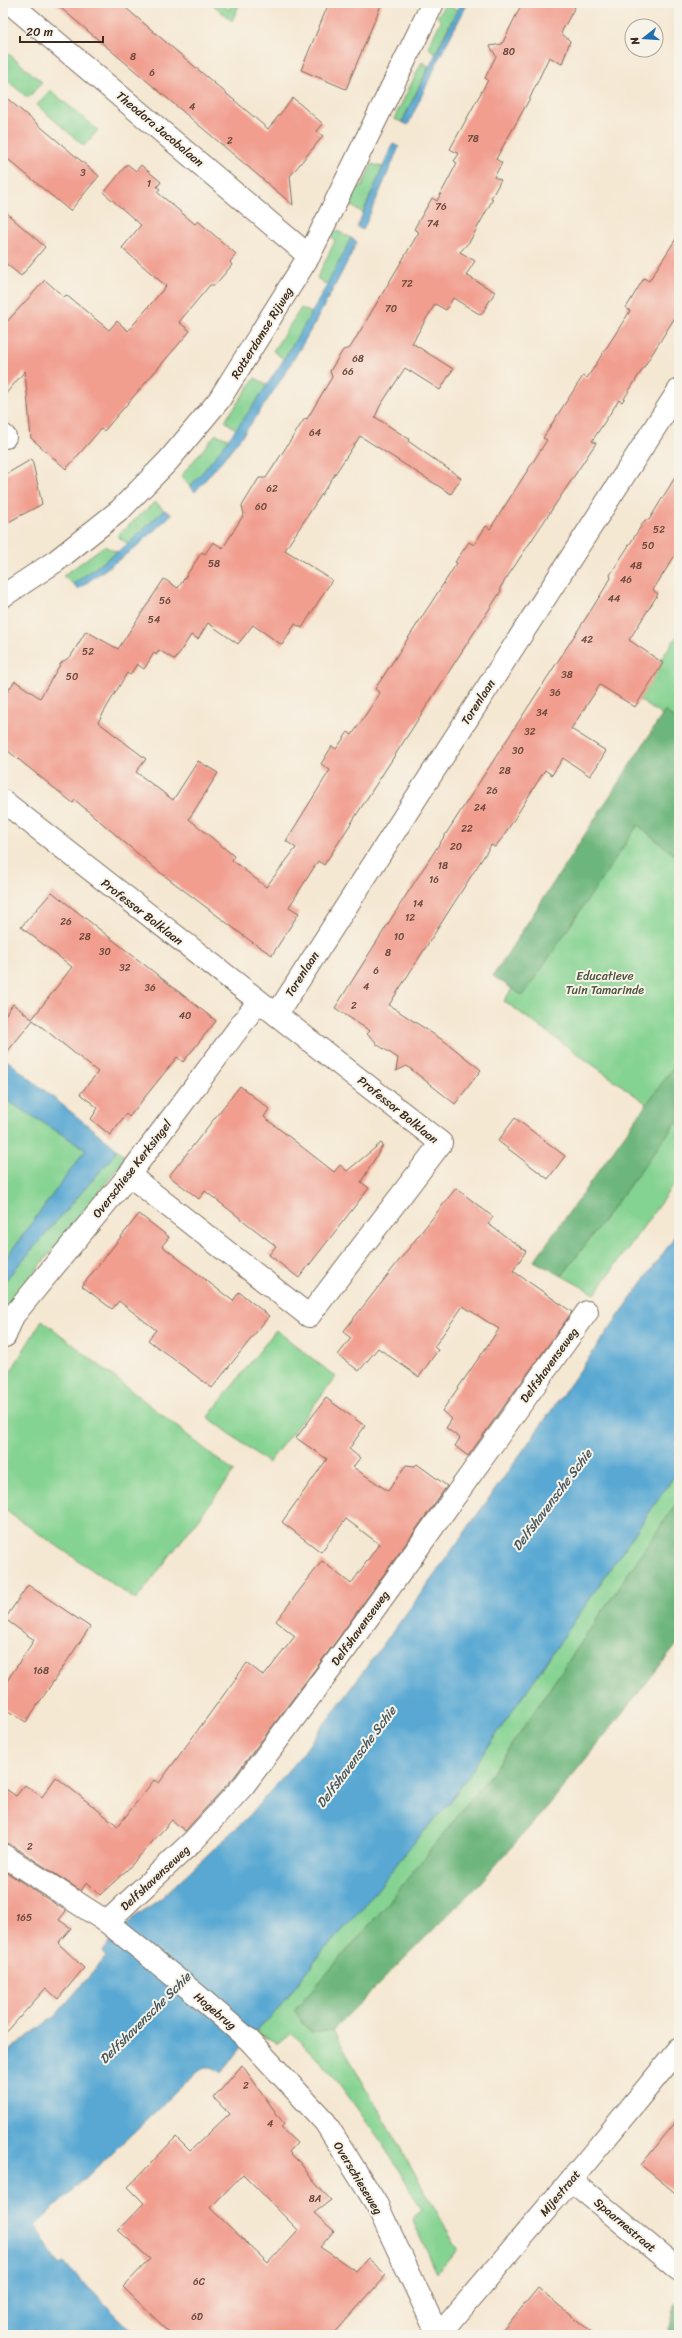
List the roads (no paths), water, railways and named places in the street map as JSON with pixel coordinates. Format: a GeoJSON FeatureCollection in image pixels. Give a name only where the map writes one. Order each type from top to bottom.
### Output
{"type":"FeatureCollection","features":[{"type":"Feature","properties":{"kind":"street","name":"Theodora Jacobalaan"},"geometry":{"type":"LineString","coordinates":[[10,3],[309,256]]}},
{"type":"Feature","properties":{"kind":"street","name":"Rotterdamse Rijweg"},"geometry":{"type":"LineString","coordinates":[[3,596],[56,561],[101,527],[168,461],[228,387],[309,256],[433,3]]}},
{"type":"Feature","properties":{"kind":"street","name":"Torenlaan"},"geometry":{"type":"LineString","coordinates":[[277,1014],[679,390]]}},
{"type":"Feature","properties":{"kind":"street","name":"Professor Bolklaan"},"geometry":{"type":"LineString","coordinates":[[3,801],[258,1002],[277,1014],[441,1143],[309,1316],[129,1175]]}},
{"type":"Feature","properties":{"kind":"street","name":"Overschiese Kerksingel"},"geometry":{"type":"LineString","coordinates":[[5,1336],[13,1316],[129,1175],[258,1002]]}},
{"type":"Feature","properties":{"kind":"street","name":"Delfshavenseweg"},"geometry":{"type":"LineString","coordinates":[[113,1927],[244,1785],[351,1640],[587,1312]]}},
{"type":"Feature","properties":{"kind":"street","name":"Hogebrug"},"geometry":{"type":"LineString","coordinates":[[3,1855],[113,1927],[249,2040]]}},
{"type":"Feature","properties":{"kind":"street","name":"Overschieseweg"},"geometry":{"type":"LineString","coordinates":[[249,2040],[324,2122],[377,2205],[438,2335]]}},
{"type":"Feature","properties":{"kind":"street","name":"Mijestraat"},"geometry":{"type":"LineString","coordinates":[[438,2335],[572,2180],[679,2049]]}},
{"type":"Feature","properties":{"kind":"street","name":"Spaarnestraat"},"geometry":{"type":"LineString","coordinates":[[572,2180],[679,2270]]}},
{"type":"Feature","properties":{"kind":"water"},"geometry":{"type":"Polygon","coordinates":[[[461,3],[468,3],[440,56],[408,125],[402,122],[461,3]]]}},
{"type":"Feature","properties":{"kind":"water"},"geometry":{"type":"Polygon","coordinates":[[[393,144],[399,147],[363,230],[357,227],[393,144]]]}},
{"type":"Feature","properties":{"kind":"water"},"geometry":{"type":"Polygon","coordinates":[[[351,238],[357,242],[304,342],[259,413],[225,457],[195,492],[190,487],[214,458],[258,399],[298,336],[351,238]]]}},
{"type":"Feature","properties":{"kind":"water"},"geometry":{"type":"Polygon","coordinates":[[[164,510],[172,514],[135,548],[78,589],[73,584],[128,544],[164,510]]]}},
{"type":"Feature","properties":{"kind":"water"},"geometry":{"type":"Polygon","coordinates":[[[3,1057],[117,1149],[109,1161],[3,1283],[3,1262],[86,1149],[3,1098],[3,1057]]]}},
{"type":"Feature","properties":{"kind":"water","name":"Delfshavensche Schie"},"geometry":{"type":"Polygon","coordinates":[[[679,1231],[679,1469],[450,1802],[406,1852],[364,1907],[323,1951],[273,2015],[254,2032],[221,2073],[210,2067],[205,2067],[199,2070],[35,2226],[60,2265],[64,2263],[136,2335],[3,2335],[3,2055],[55,2016],[106,1957],[102,1951],[133,1918],[160,1899],[249,1816],[303,1753],[433,1577],[679,1231]]]}},
{"type":"Feature","properties":{"kind":"park label","name":"Educatieve Tuin Tamarinde"},"geometry":{"type":"Point","coordinates":[605,983]}}]}
